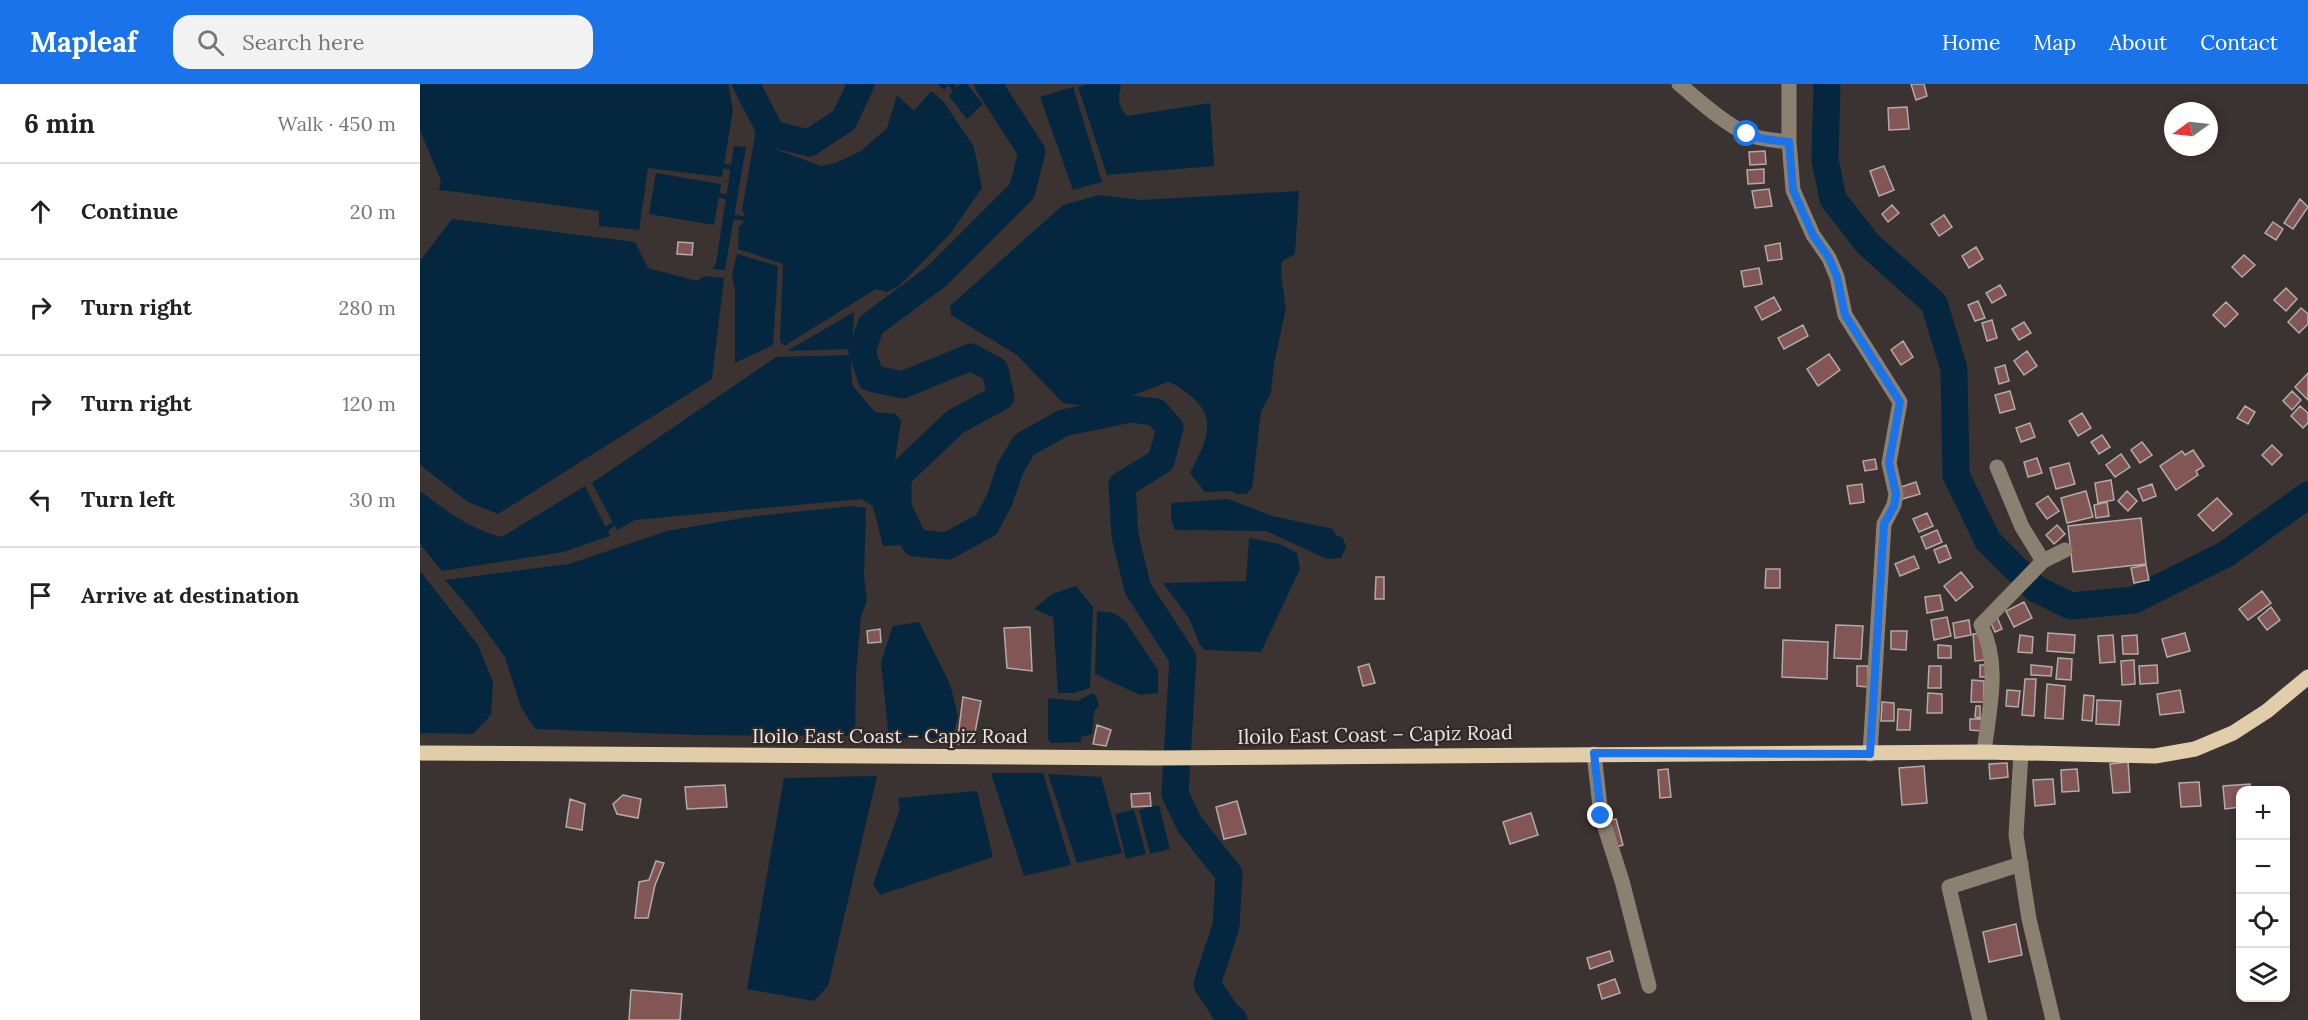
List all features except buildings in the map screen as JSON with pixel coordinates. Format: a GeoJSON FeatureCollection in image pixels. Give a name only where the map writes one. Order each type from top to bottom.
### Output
{"type":"FeatureCollection","features":[{"type":"Feature","properties":{"kind":"main road","name":"Iloilo East Coast – Capiz Road"},"geometry":{"type":"LineString","coordinates":[[420,753],[1154,758],[1594,753],[1984,752],[2155,756],[2196,749],[2233,733],[2267,711],[2308,677]]}},
{"type":"Feature","properties":{"kind":"street"},"geometry":{"type":"LineString","coordinates":[[1679,84],[1747,134],[1789,142]]}},
{"type":"Feature","properties":{"kind":"street"},"geometry":{"type":"LineString","coordinates":[[1789,84],[1789,142],[1793,190],[1813,235],[1829,258],[1837,277],[1845,315],[1900,402],[1889,463],[1896,494],[1894,506],[1884,524],[1870,754]]}},
{"type":"Feature","properties":{"kind":"street"},"geometry":{"type":"LineString","coordinates":[[1997,467],[2022,527],[2043,561]]}},
{"type":"Feature","properties":{"kind":"street"},"geometry":{"type":"LineString","coordinates":[[1984,752],[1994,666],[1989,640],[1981,625],[2043,561],[2065,550]]}},
{"type":"Feature","properties":{"kind":"street"},"geometry":{"type":"LineString","coordinates":[[1594,753],[1601,816],[1622,881],[1648,986]]}},
{"type":"Feature","properties":{"kind":"street"},"geometry":{"type":"LineString","coordinates":[[2021,753],[2016,835],[2030,919],[2053,1020]]}},
{"type":"Feature","properties":{"kind":"street"},"geometry":{"type":"LineString","coordinates":[[1980,1020],[1949,887],[2020,864]]}},
{"type":"Feature","properties":{"kind":"water"},"geometry":{"type":"Polygon","coordinates":[[[420,84],[728,84],[733,110],[722,177],[648,168],[639,230],[599,226],[599,211],[439,190],[441,181],[420,130],[420,84]]]}},
{"type":"Feature","properties":{"kind":"water"},"geometry":{"type":"Polygon","coordinates":[[[938,84],[954,84],[957,87],[960,84],[967,84],[983,104],[967,119],[949,96],[953,91],[948,85],[944,90],[938,84]]]}},
{"type":"Feature","properties":{"kind":"water"},"geometry":{"type":"Polygon","coordinates":[[[1089,84],[1119,84],[1121,87],[1120,102],[1127,116],[1210,103],[1214,166],[1107,175],[1078,87],[1089,84]]]}},
{"type":"Feature","properties":{"kind":"water"},"geometry":{"type":"Polygon","coordinates":[[[1073,87],[1102,182],[1073,190],[1040,97],[1073,87]]]}},
{"type":"Feature","properties":{"kind":"water"},"geometry":{"type":"Polygon","coordinates":[[[931,91],[943,101],[974,147],[982,188],[950,234],[899,286],[887,292],[876,289],[784,346],[780,341],[783,264],[738,249],[739,227],[747,219],[742,210],[756,130],[775,149],[821,166],[838,162],[861,151],[887,128],[897,95],[914,111],[931,91]]]}},
{"type":"Feature","properties":{"kind":"water"},"geometry":{"type":"Polygon","coordinates":[[[734,146],[746,147],[725,270],[712,269],[716,264],[734,146]]]}},
{"type":"Feature","properties":{"kind":"water"},"geometry":{"type":"Polygon","coordinates":[[[656,173],[721,184],[714,225],[649,214],[656,173]]]}},
{"type":"Feature","properties":{"kind":"water"},"geometry":{"type":"Polygon","coordinates":[[[1299,191],[1295,254],[1282,261],[1281,275],[1286,309],[1274,363],[1271,393],[1261,411],[1252,488],[1246,494],[1236,494],[1231,491],[1205,492],[1190,473],[1204,444],[1207,425],[1200,406],[1178,386],[1168,382],[1099,408],[1063,403],[1017,355],[951,315],[950,306],[1063,205],[1099,195],[1141,200],[1299,191]]]}},
{"type":"Feature","properties":{"kind":"water"},"geometry":{"type":"Polygon","coordinates":[[[452,219],[635,242],[648,268],[697,281],[704,276],[724,278],[712,379],[498,514],[468,502],[420,465],[420,261],[452,219]]]}},
{"type":"Feature","properties":{"kind":"water"},"geometry":{"type":"Polygon","coordinates":[[[737,254],[778,266],[773,345],[735,363],[735,290],[732,275],[737,254]]]}},
{"type":"Feature","properties":{"kind":"water"},"geometry":{"type":"Polygon","coordinates":[[[854,312],[852,349],[787,351],[854,312]]]}},
{"type":"Feature","properties":{"kind":"water"},"geometry":{"type":"Polygon","coordinates":[[[851,355],[852,385],[875,412],[896,414],[901,421],[889,500],[904,545],[883,546],[873,506],[861,499],[635,520],[617,530],[592,483],[776,357],[851,355]]]}},
{"type":"Feature","properties":{"kind":"water"},"geometry":{"type":"Polygon","coordinates":[[[585,486],[610,536],[563,552],[442,571],[420,544],[420,491],[469,524],[502,537],[585,486]]]}},
{"type":"Feature","properties":{"kind":"water"},"geometry":{"type":"Polygon","coordinates":[[[1228,499],[1272,516],[1333,529],[1336,535],[1343,538],[1346,547],[1341,558],[1327,559],[1266,531],[1175,530],[1171,519],[1171,503],[1228,499]]]}},
{"type":"Feature","properties":{"kind":"water"},"geometry":{"type":"Polygon","coordinates":[[[852,506],[866,508],[864,577],[867,601],[861,616],[856,673],[855,736],[696,735],[535,729],[521,707],[505,657],[471,610],[445,580],[569,564],[667,531],[748,517],[852,506]]]}},
{"type":"Feature","properties":{"kind":"water"},"geometry":{"type":"Polygon","coordinates":[[[1249,538],[1280,544],[1297,553],[1300,569],[1261,652],[1205,650],[1200,645],[1189,618],[1163,583],[1246,581],[1249,538]]]}},
{"type":"Feature","properties":{"kind":"water"},"geometry":{"type":"Polygon","coordinates":[[[420,571],[478,645],[493,682],[491,715],[473,734],[420,733],[420,571]]]}},
{"type":"Feature","properties":{"kind":"water"},"geometry":{"type":"Polygon","coordinates":[[[1076,586],[1093,607],[1090,688],[1074,693],[1058,693],[1053,617],[1034,609],[1052,594],[1076,586]]]}},
{"type":"Feature","properties":{"kind":"water"},"geometry":{"type":"Polygon","coordinates":[[[1097,611],[1114,613],[1125,621],[1158,670],[1158,693],[1140,695],[1095,674],[1097,611]]]}},
{"type":"Feature","properties":{"kind":"water"},"geometry":{"type":"Polygon","coordinates":[[[919,622],[950,684],[958,716],[952,738],[889,739],[881,662],[893,626],[919,622]]]}},
{"type":"Feature","properties":{"kind":"water"},"geometry":{"type":"Polygon","coordinates":[[[1092,693],[1096,696],[1099,705],[1094,712],[1092,734],[1081,737],[1081,742],[1051,743],[1048,739],[1048,698],[1078,701],[1092,693]]]}},
{"type":"Feature","properties":{"kind":"water"},"geometry":{"type":"Polygon","coordinates":[[[991,773],[1043,773],[1071,865],[1024,876],[991,773]]]}},
{"type":"Feature","properties":{"kind":"water"},"geometry":{"type":"Polygon","coordinates":[[[1048,774],[1101,777],[1122,853],[1077,863],[1048,774]]]}},
{"type":"Feature","properties":{"kind":"water"},"geometry":{"type":"Polygon","coordinates":[[[877,776],[828,986],[814,1001],[747,989],[784,778],[877,776]]]}},
{"type":"Feature","properties":{"kind":"water"},"geometry":{"type":"Polygon","coordinates":[[[977,791],[993,857],[880,895],[873,884],[900,809],[898,798],[977,791]]]}},
{"type":"Feature","properties":{"kind":"water"},"geometry":{"type":"Polygon","coordinates":[[[1159,805],[1170,849],[1150,854],[1139,810],[1159,805]]]}},
{"type":"Feature","properties":{"kind":"water"},"geometry":{"type":"Polygon","coordinates":[[[1134,810],[1146,854],[1126,859],[1115,814],[1134,810]]]}},
{"type":"Feature","properties":{"kind":"waterway"},"geometry":{"type":"LineString","coordinates":[[746,84],[772,134],[809,143],[844,120],[861,84]]}},
{"type":"Feature","properties":{"kind":"waterway"},"geometry":{"type":"LineString","coordinates":[[988,84],[1032,152],[1022,191],[937,276],[871,325],[862,351],[871,378],[902,385],[971,357],[995,370],[1001,397],[955,422],[898,476],[898,507],[915,543],[947,546],[986,525],[1000,499],[1010,469],[1024,445],[1063,423],[1130,409],[1156,412],[1170,428],[1161,461],[1122,485],[1125,536],[1138,589],[1183,658],[1175,794],[1190,825],[1229,874],[1226,926],[1207,984],[1226,1013],[1234,1020]]}},
{"type":"Feature","properties":{"kind":"waterway"},"geometry":{"type":"LineString","coordinates":[[1827,84],[1825,160],[1833,199],[1868,244],[1934,303],[1954,369],[1956,475],[1988,541],[2036,589],[2071,606],[2134,600],[2226,554],[2308,495]]}},
{"type":"Feature","properties":{"kind":"waterway"},"geometry":{"type":"LineString","coordinates":[[724,166],[731,167]]}},
{"type":"Feature","properties":{"kind":"waterway"},"geometry":{"type":"LineString","coordinates":[[719,195],[726,197]]}},
{"type":"Feature","properties":{"kind":"waterway"},"geometry":{"type":"LineString","coordinates":[[735,217],[747,219]]}},
{"type":"Feature","properties":{"kind":"waterway"},"geometry":{"type":"LineString","coordinates":[[607,529],[613,524]]}},
{"type":"Feature","properties":{"kind":"route"},"geometry":{"type":"LineString","coordinates":[[1601,816],[1594,753],[1870,754],[1884,524],[1894,506],[1896,494],[1889,463],[1900,402],[1845,315],[1837,277],[1829,258],[1813,235],[1793,190],[1789,142],[1747,134]]}}]}
